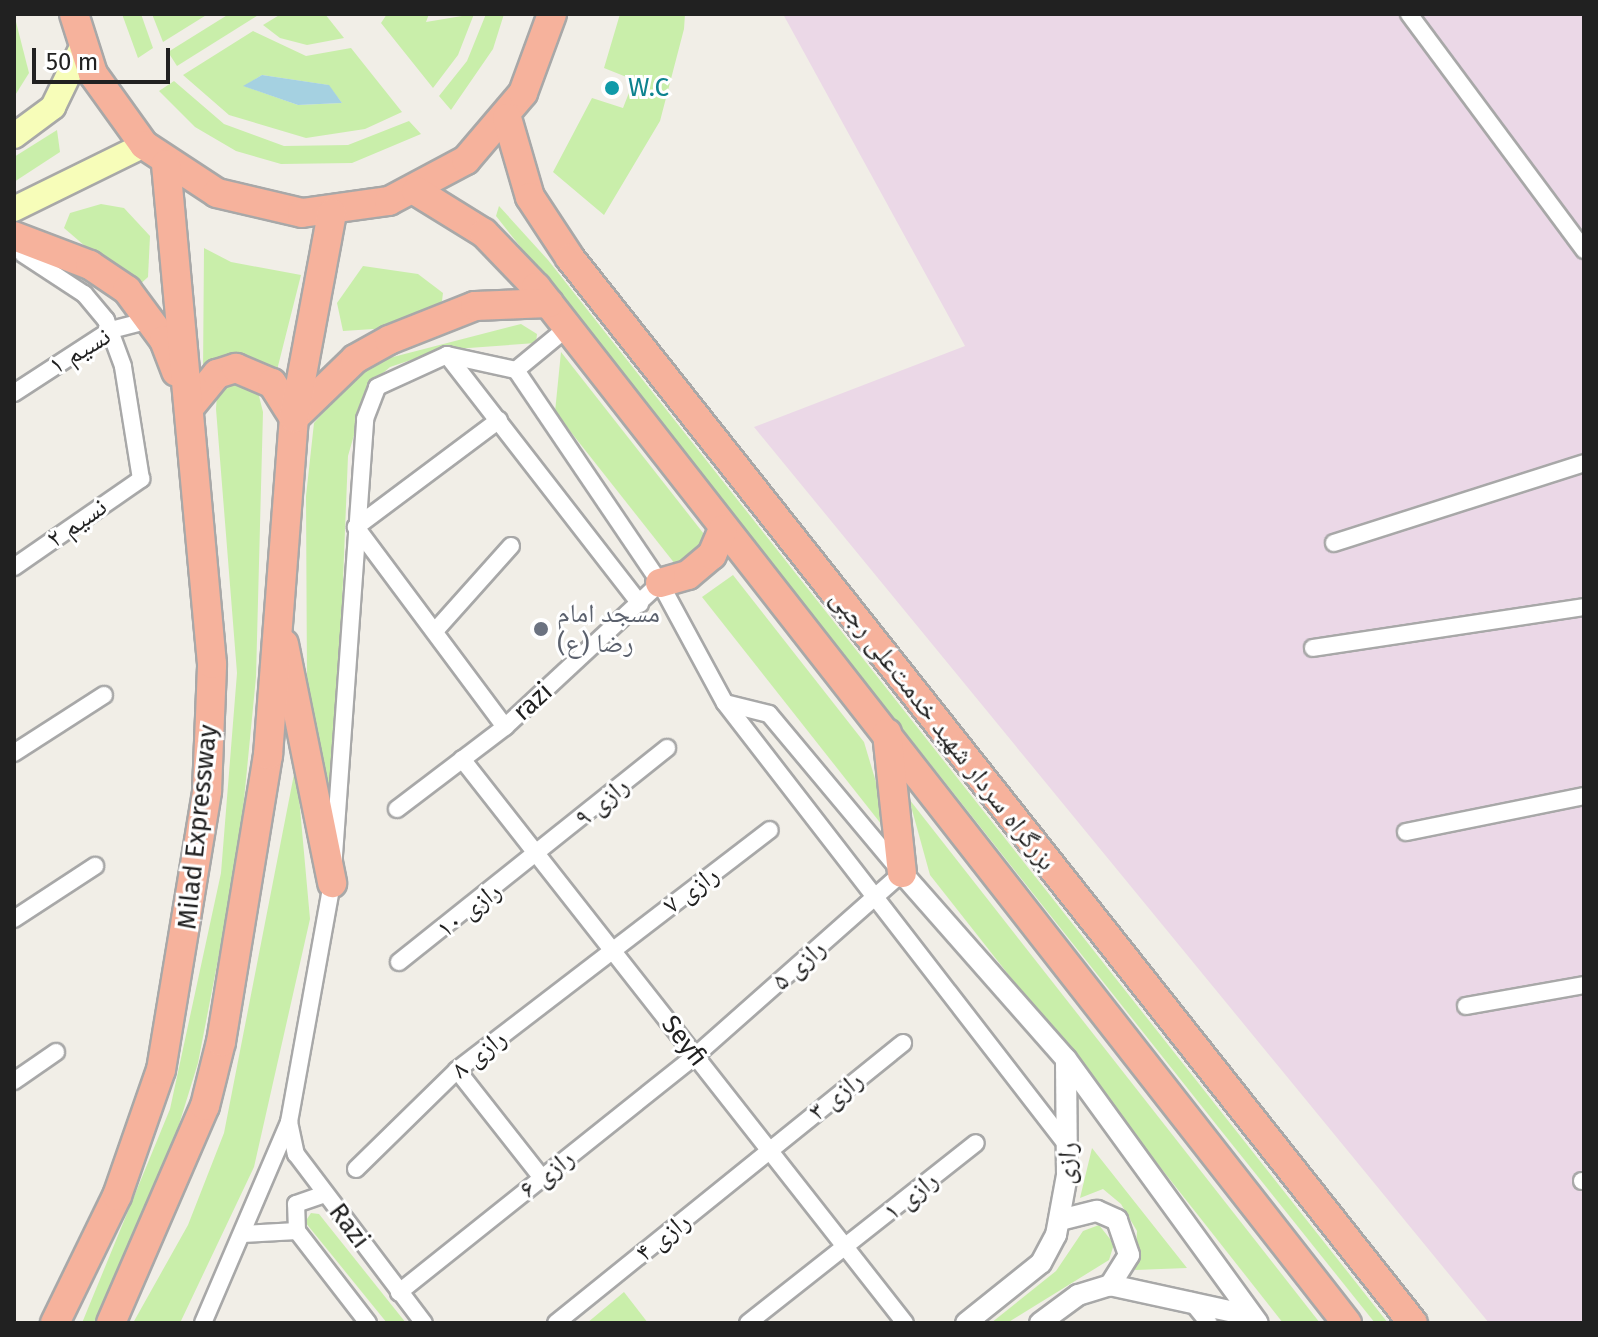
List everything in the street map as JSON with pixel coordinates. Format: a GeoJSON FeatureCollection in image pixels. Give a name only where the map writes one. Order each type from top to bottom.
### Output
{"type":"FeatureCollection","features":[{"type":"Feature","properties":{"kind":"highway"},"geometry":{"type":"LineString","coordinates":[[74,14],[82,47],[107,100],[144,145],[166,164],[245,204],[332,213],[416,191],[466,160],[507,118],[536,68],[552,14]]}},
{"type":"Feature","properties":{"kind":"highway","name":"بزرگراه سردار شهید خدمت‌علی رجبی"},"geometry":{"type":"LineString","coordinates":[[507,118],[530,197],[570,258],[1413,1323]]}},
{"type":"Feature","properties":{"kind":"highway","name":"Milad Expressway"},"geometry":{"type":"LineString","coordinates":[[55,1323],[117,1196],[161,1070],[181,973],[207,791],[212,664],[166,164]]}},
{"type":"Feature","properties":{"kind":"highway","name":"بزرگراه سردار شهید خدمت‌علی رجبی"},"geometry":{"type":"LineString","coordinates":[[416,191],[484,233],[549,303],[1347,1323]]}},
{"type":"Feature","properties":{"kind":"highway","name":"Milad Expressway"},"geometry":{"type":"LineString","coordinates":[[111,1323],[194,1134],[221,1042],[268,755],[276,605],[294,418],[332,213]]}},
{"type":"Feature","properties":{"kind":"highway"},"geometry":{"type":"LineString","coordinates":[[18,245],[90,265],[127,290],[150,320],[190,407],[217,374],[236,368],[272,383],[294,418],[355,359],[389,340],[475,306],[549,303]]}},
{"type":"Feature","properties":{"kind":"highway"},"geometry":{"type":"LineString","coordinates":[[660,583],[688,575],[712,555],[723,529]]}},
{"type":"Feature","properties":{"kind":"highway"},"geometry":{"type":"LineString","coordinates":[[276,605],[332,883]]}},
{"type":"Feature","properties":{"kind":"highway"},"geometry":{"type":"LineString","coordinates":[[887,732],[902,873]]}},
{"type":"Feature","properties":{"kind":"main road"},"geometry":{"type":"LineString","coordinates":[[14,136],[53,107],[82,47]]}},
{"type":"Feature","properties":{"kind":"main road"},"geometry":{"type":"LineString","coordinates":[[14,209],[144,145]]}},
{"type":"Feature","properties":{"kind":"street"},"geometry":{"type":"LineString","coordinates":[[1409,14],[1584,250]]}},
{"type":"Feature","properties":{"kind":"street"},"geometry":{"type":"LineString","coordinates":[[18,245],[84,294],[111,330]]}},
{"type":"Feature","properties":{"kind":"street","name":"نسیم ۱"},"geometry":{"type":"LineString","coordinates":[[14,393],[111,330],[150,320]]}},
{"type":"Feature","properties":{"kind":"street"},"geometry":{"type":"LineString","coordinates":[[516,370],[567,328]]}},
{"type":"Feature","properties":{"kind":"street","name":"نسیم ۲"},"geometry":{"type":"LineString","coordinates":[[14,567],[141,479],[111,330]]}},
{"type":"Feature","properties":{"kind":"street"},"geometry":{"type":"LineString","coordinates":[[447,355],[640,604]]}},
{"type":"Feature","properties":{"kind":"street"},"geometry":{"type":"LineString","coordinates":[[203,1323],[289,1122],[332,883],[349,709],[356,527],[365,419],[377,387],[447,355],[516,370],[660,583],[725,703],[1069,1148]]}},
{"type":"Feature","properties":{"kind":"street"},"geometry":{"type":"LineString","coordinates":[[356,527],[499,420]]}},
{"type":"Feature","properties":{"kind":"street"},"geometry":{"type":"LineString","coordinates":[[1334,543],[1584,466]]}},
{"type":"Feature","properties":{"kind":"street"},"geometry":{"type":"LineString","coordinates":[[356,527],[505,727]]}},
{"type":"Feature","properties":{"kind":"street"},"geometry":{"type":"LineString","coordinates":[[435,631],[511,546]]}},
{"type":"Feature","properties":{"kind":"street","name":"razi"},"geometry":{"type":"LineString","coordinates":[[397,809],[505,727],[660,583]]}},
{"type":"Feature","properties":{"kind":"street"},"geometry":{"type":"LineString","coordinates":[[1313,648],[1584,607]]}},
{"type":"Feature","properties":{"kind":"street"},"geometry":{"type":"LineString","coordinates":[[14,753],[104,695]]}},
{"type":"Feature","properties":{"kind":"street"},"geometry":{"type":"LineString","coordinates":[[725,703],[769,714],[902,873],[1066,1059],[1255,1320]]}},
{"type":"Feature","properties":{"kind":"street","name":"رازی ۹"},"geometry":{"type":"LineString","coordinates":[[538,856],[667,748]]}},
{"type":"Feature","properties":{"kind":"street","name":"Seyfi"},"geometry":{"type":"LineString","coordinates":[[462,759],[905,1323]]}},
{"type":"Feature","properties":{"kind":"street"},"geometry":{"type":"LineString","coordinates":[[1406,832],[1584,796]]}},
{"type":"Feature","properties":{"kind":"street","name":"رازی ۷"},"geometry":{"type":"LineString","coordinates":[[612,950],[770,830]]}},
{"type":"Feature","properties":{"kind":"street","name":"رازی ۱۰"},"geometry":{"type":"LineString","coordinates":[[399,962],[538,856]]}},
{"type":"Feature","properties":{"kind":"street"},"geometry":{"type":"LineString","coordinates":[[14,919],[95,866]]}},
{"type":"Feature","properties":{"kind":"street","name":"رازی ۵"},"geometry":{"type":"LineString","coordinates":[[695,1056],[902,873]]}},
{"type":"Feature","properties":{"kind":"street","name":"رازی ۸"},"geometry":{"type":"LineString","coordinates":[[356,1169],[457,1070],[612,950]]}},
{"type":"Feature","properties":{"kind":"street"},"geometry":{"type":"LineString","coordinates":[[1466,1006],[1584,985]]}},
{"type":"Feature","properties":{"kind":"street","name":"رازی ۳"},"geometry":{"type":"LineString","coordinates":[[770,1150],[903,1043]]}},
{"type":"Feature","properties":{"kind":"street"},"geometry":{"type":"LineString","coordinates":[[14,1081],[56,1052]]}},
{"type":"Feature","properties":{"kind":"street","name":"رازی ۶"},"geometry":{"type":"LineString","coordinates":[[399,1292],[695,1056]]}},
{"type":"Feature","properties":{"kind":"street","name":"رازی"},"geometry":{"type":"LineString","coordinates":[[966,1323],[1041,1263],[1060,1220],[1069,1148],[1066,1059]]}},
{"type":"Feature","properties":{"kind":"street"},"geometry":{"type":"LineString","coordinates":[[457,1070],[542,1178]]}},
{"type":"Feature","properties":{"kind":"street","name":"Razi"},"geometry":{"type":"LineString","coordinates":[[289,1122],[296,1154],[424,1323]]}},
{"type":"Feature","properties":{"kind":"street","name":"رازی ۱"},"geometry":{"type":"LineString","coordinates":[[748,1323],[976,1143]]}},
{"type":"Feature","properties":{"kind":"street","name":"رازی ۴"},"geometry":{"type":"LineString","coordinates":[[556,1323],[770,1150]]}},
{"type":"Feature","properties":{"kind":"street"},"geometry":{"type":"LineString","coordinates":[[297,1231],[296,1204],[325,1194]]}},
{"type":"Feature","properties":{"kind":"street"},"geometry":{"type":"LineString","coordinates":[[1060,1220],[1097,1211],[1117,1220],[1129,1255],[1110,1285]]}},
{"type":"Feature","properties":{"kind":"street","name":"Razi"},"geometry":{"type":"LineString","coordinates":[[243,1234],[297,1231],[368,1323]]}},
{"type":"Feature","properties":{"kind":"street"},"geometry":{"type":"LineString","coordinates":[[1040,1323],[1078,1295],[1110,1285],[1191,1301],[1255,1320]]}},
{"type":"Feature","properties":{"kind":"street"},"geometry":{"type":"LineString","coordinates":[[1191,1301],[1209,1323]]}},
{"type":"Feature","properties":{"kind":"shaded area"},"geometry":{"type":"Polygon","coordinates":[[[783,14],[1584,14],[1584,1323],[1489,1323],[754,427],[965,346],[783,14]]]}},
{"type":"Feature","properties":{"kind":"green space"},"geometry":{"type":"Polygon","coordinates":[[[14,14],[29,73],[14,97],[14,14]]]}},
{"type":"Feature","properties":{"kind":"green space"},"geometry":{"type":"Polygon","coordinates":[[[122,14],[141,14],[153,48],[138,58],[122,14]]]}},
{"type":"Feature","properties":{"kind":"green space"},"geometry":{"type":"Polygon","coordinates":[[[152,14],[208,14],[163,42],[152,14]]]}},
{"type":"Feature","properties":{"kind":"green space"},"geometry":{"type":"Polygon","coordinates":[[[229,14],[260,14],[177,66],[168,52],[229,14]]]}},
{"type":"Feature","properties":{"kind":"green space"},"geometry":{"type":"Polygon","coordinates":[[[281,14],[325,14],[344,38],[307,45],[280,38],[263,25],[281,14]]]}},
{"type":"Feature","properties":{"kind":"green space"},"geometry":{"type":"Polygon","coordinates":[[[387,14],[429,14],[426,22],[474,14],[458,55],[433,88],[381,23],[387,14]]]}},
{"type":"Feature","properties":{"kind":"green space"},"geometry":{"type":"Polygon","coordinates":[[[486,14],[504,14],[493,49],[451,110],[439,96],[467,61],[486,14]]]}},
{"type":"Feature","properties":{"kind":"green space"},"geometry":{"type":"Polygon","coordinates":[[[620,14],[685,14],[684,29],[660,121],[604,215],[553,172],[592,98],[623,108],[634,80],[604,68],[620,14]]]}},
{"type":"Feature","properties":{"kind":"green space"},"geometry":{"type":"Polygon","coordinates":[[[253,31],[306,56],[351,48],[402,112],[365,129],[306,138],[229,115],[183,75],[253,31]],[[262,75],[244,86],[298,105],[342,103],[328,85],[262,75]]]}},
{"type":"Feature","properties":{"kind":"green space"},"geometry":{"type":"Polygon","coordinates":[[[174,81],[224,124],[284,146],[348,145],[409,121],[421,134],[352,163],[281,164],[236,151],[195,127],[159,91],[174,81]]]}},
{"type":"Feature","properties":{"kind":"green space"},"geometry":{"type":"Polygon","coordinates":[[[57,130],[60,152],[14,182],[14,157],[57,130]]]}},
{"type":"Feature","properties":{"kind":"green space"},"geometry":{"type":"Polygon","coordinates":[[[101,204],[124,208],[150,236],[148,277],[135,289],[64,228],[70,213],[101,204]]]}},
{"type":"Feature","properties":{"kind":"green space"},"geometry":{"type":"Polygon","coordinates":[[[499,206],[548,260],[1388,1323],[1375,1323],[1219,1128],[496,216],[499,206]]]}},
{"type":"Feature","properties":{"kind":"green space"},"geometry":{"type":"Polygon","coordinates":[[[204,248],[231,262],[301,275],[275,378],[203,374],[204,248]]]}},
{"type":"Feature","properties":{"kind":"green space"},"geometry":{"type":"Polygon","coordinates":[[[363,266],[418,274],[443,293],[442,301],[404,327],[343,331],[337,303],[363,266]]]}},
{"type":"Feature","properties":{"kind":"green space"},"geometry":{"type":"Polygon","coordinates":[[[521,324],[537,334],[536,343],[441,350],[390,367],[368,386],[348,456],[333,829],[307,684],[306,496],[314,423],[366,364],[521,324]]]}},
{"type":"Feature","properties":{"kind":"green space"},"geometry":{"type":"Polygon","coordinates":[[[561,352],[711,543],[679,569],[555,412],[561,352]]]}},
{"type":"Feature","properties":{"kind":"green space"},"geometry":{"type":"Polygon","coordinates":[[[232,380],[256,384],[263,412],[256,677],[239,851],[198,1063],[165,1170],[99,1323],[82,1323],[170,1109],[221,873],[237,673],[216,409],[217,394],[232,380]]]}},
{"type":"Feature","properties":{"kind":"green space"},"geometry":{"type":"Polygon","coordinates":[[[733,575],[864,742],[893,839],[702,597],[733,575]]]}},
{"type":"Feature","properties":{"kind":"green space"},"geometry":{"type":"Polygon","coordinates":[[[296,764],[310,919],[254,1167],[180,1323],[133,1323],[188,1225],[224,1133],[296,764]]]}},
{"type":"Feature","properties":{"kind":"green space"},"geometry":{"type":"Polygon","coordinates":[[[909,799],[1320,1323],[1283,1323],[930,875],[909,799]]]}},
{"type":"Feature","properties":{"kind":"green space"},"geometry":{"type":"Polygon","coordinates":[[[1092,1148],[1187,1268],[1135,1270],[1137,1231],[1121,1204],[1103,1189],[1080,1198],[1092,1148]]]}},
{"type":"Feature","properties":{"kind":"green space"},"geometry":{"type":"Polygon","coordinates":[[[311,1213],[319,1214],[406,1323],[387,1323],[305,1222],[311,1213]]]}},
{"type":"Feature","properties":{"kind":"green space"},"geometry":{"type":"Polygon","coordinates":[[[1099,1225],[1114,1244],[1109,1260],[1007,1323],[991,1323],[1056,1271],[1083,1231],[1099,1225]]]}},
{"type":"Feature","properties":{"kind":"green space"},"geometry":{"type":"Polygon","coordinates":[[[624,1292],[648,1323],[587,1323],[624,1292]]]}},
{"type":"Feature","properties":{"kind":"water"},"geometry":{"type":"Polygon","coordinates":[[[262,75],[329,85],[342,103],[298,105],[243,86],[262,75]]]}},
{"type":"Feature","properties":{"kind":"place","name":"W.C"},"geometry":{"type":"Point","coordinates":[612,88]}},
{"type":"Feature","properties":{"kind":"place","name":"مسجد امام رضا (ع)"},"geometry":{"type":"Point","coordinates":[541,629]}}]}
